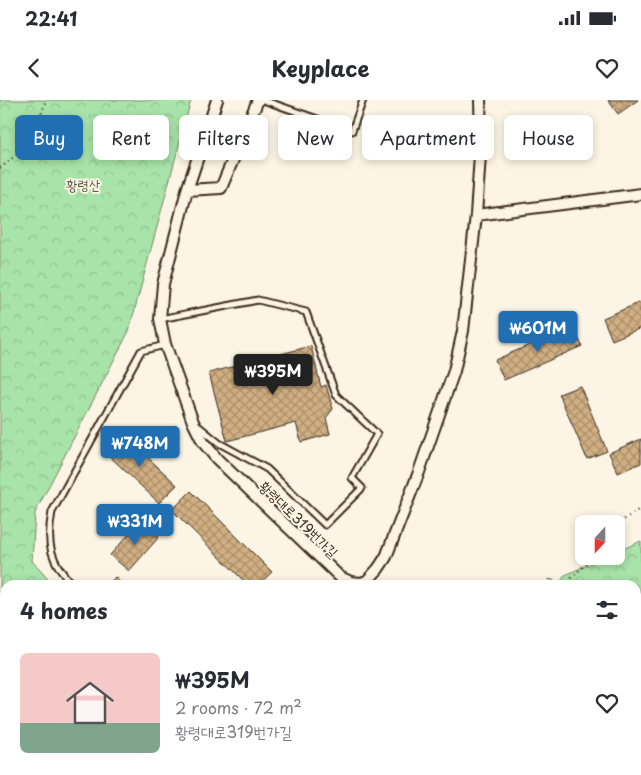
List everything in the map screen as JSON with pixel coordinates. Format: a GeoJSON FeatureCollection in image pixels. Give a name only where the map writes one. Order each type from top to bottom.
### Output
{"type":"FeatureCollection","features":[{"type":"Feature","properties":{"kind":"street","name":"황령대로319번가길"},"geometry":{"type":"LineString","coordinates":[[217,100],[186,190],[163,284],[160,319],[165,344],[193,422],[204,442],[217,459],[340,577],[347,580]]}},
{"type":"Feature","properties":{"kind":"street"},"geometry":{"type":"LineString","coordinates":[[186,190],[221,188],[258,100]]}},
{"type":"Feature","properties":{"kind":"street","name":"황령대로319번가길"},"geometry":{"type":"LineString","coordinates":[[369,580],[386,557],[419,472],[454,370],[463,332],[476,215],[481,140],[480,100]]}},
{"type":"Feature","properties":{"kind":"street"},"geometry":{"type":"LineString","coordinates":[[476,215],[641,194]]}},
{"type":"Feature","properties":{"kind":"lane"},"geometry":{"type":"LineString","coordinates":[[263,100],[352,131],[363,100]]}},
{"type":"Feature","properties":{"kind":"lane"},"geometry":{"type":"LineString","coordinates":[[160,319],[258,300],[306,312],[336,395],[377,434],[352,478],[362,488],[325,525],[267,469],[219,443],[193,422]]}},
{"type":"Feature","properties":{"kind":"lane"},"geometry":{"type":"LineString","coordinates":[[68,580],[61,573],[52,554],[48,530],[52,512],[141,351],[165,344]]}},
{"type":"Feature","properties":{"kind":"path"},"geometry":{"type":"LineString","coordinates":[[0,168],[9,163],[24,148],[41,117],[46,100]]}},
{"type":"Feature","properties":{"kind":"path"},"geometry":{"type":"LineString","coordinates":[[625,519],[641,508]]}},
{"type":"Feature","properties":{"kind":"path"},"geometry":{"type":"LineString","coordinates":[[569,580],[585,565]]}},
{"type":"Feature","properties":{"kind":"green space","name":"황령산"},"geometry":{"type":"Polygon","coordinates":[[[0,100],[191,100],[187,115],[179,115],[179,145],[129,331],[35,513],[32,561],[49,580],[0,580],[0,100]]]}},
{"type":"Feature","properties":{"kind":"green space"},"geometry":{"type":"Polygon","coordinates":[[[641,541],[641,580],[562,580],[565,575],[588,565],[625,565],[625,548],[641,541]]]}},
{"type":"Feature","properties":{"kind":"building"},"geometry":{"type":"Polygon","coordinates":[[[608,100],[638,100],[618,114],[608,100]]]}},
{"type":"Feature","properties":{"kind":"building"},"geometry":{"type":"Polygon","coordinates":[[[641,302],[641,328],[612,340],[603,318],[641,302]]]}},
{"type":"Feature","properties":{"kind":"building"},"geometry":{"type":"Polygon","coordinates":[[[573,326],[582,346],[504,380],[495,360],[573,326]]]}},
{"type":"Feature","properties":{"kind":"building"},"geometry":{"type":"Polygon","coordinates":[[[311,346],[321,387],[326,385],[333,409],[326,418],[330,434],[301,442],[296,423],[227,441],[209,373],[311,346]]]}},
{"type":"Feature","properties":{"kind":"building"},"geometry":{"type":"Polygon","coordinates":[[[580,386],[607,451],[587,459],[559,394],[580,386]]]}},
{"type":"Feature","properties":{"kind":"building"},"geometry":{"type":"Polygon","coordinates":[[[122,433],[177,485],[159,503],[104,451],[122,433]]]}},
{"type":"Feature","properties":{"kind":"building"},"geometry":{"type":"Polygon","coordinates":[[[641,439],[641,463],[618,473],[609,453],[641,439]]]}},
{"type":"Feature","properties":{"kind":"building"},"geometry":{"type":"Polygon","coordinates":[[[191,491],[272,572],[263,580],[243,580],[172,510],[191,491]]]}},
{"type":"Feature","properties":{"kind":"building"},"geometry":{"type":"Polygon","coordinates":[[[141,521],[159,537],[129,571],[110,555],[141,521]]]}}]}
